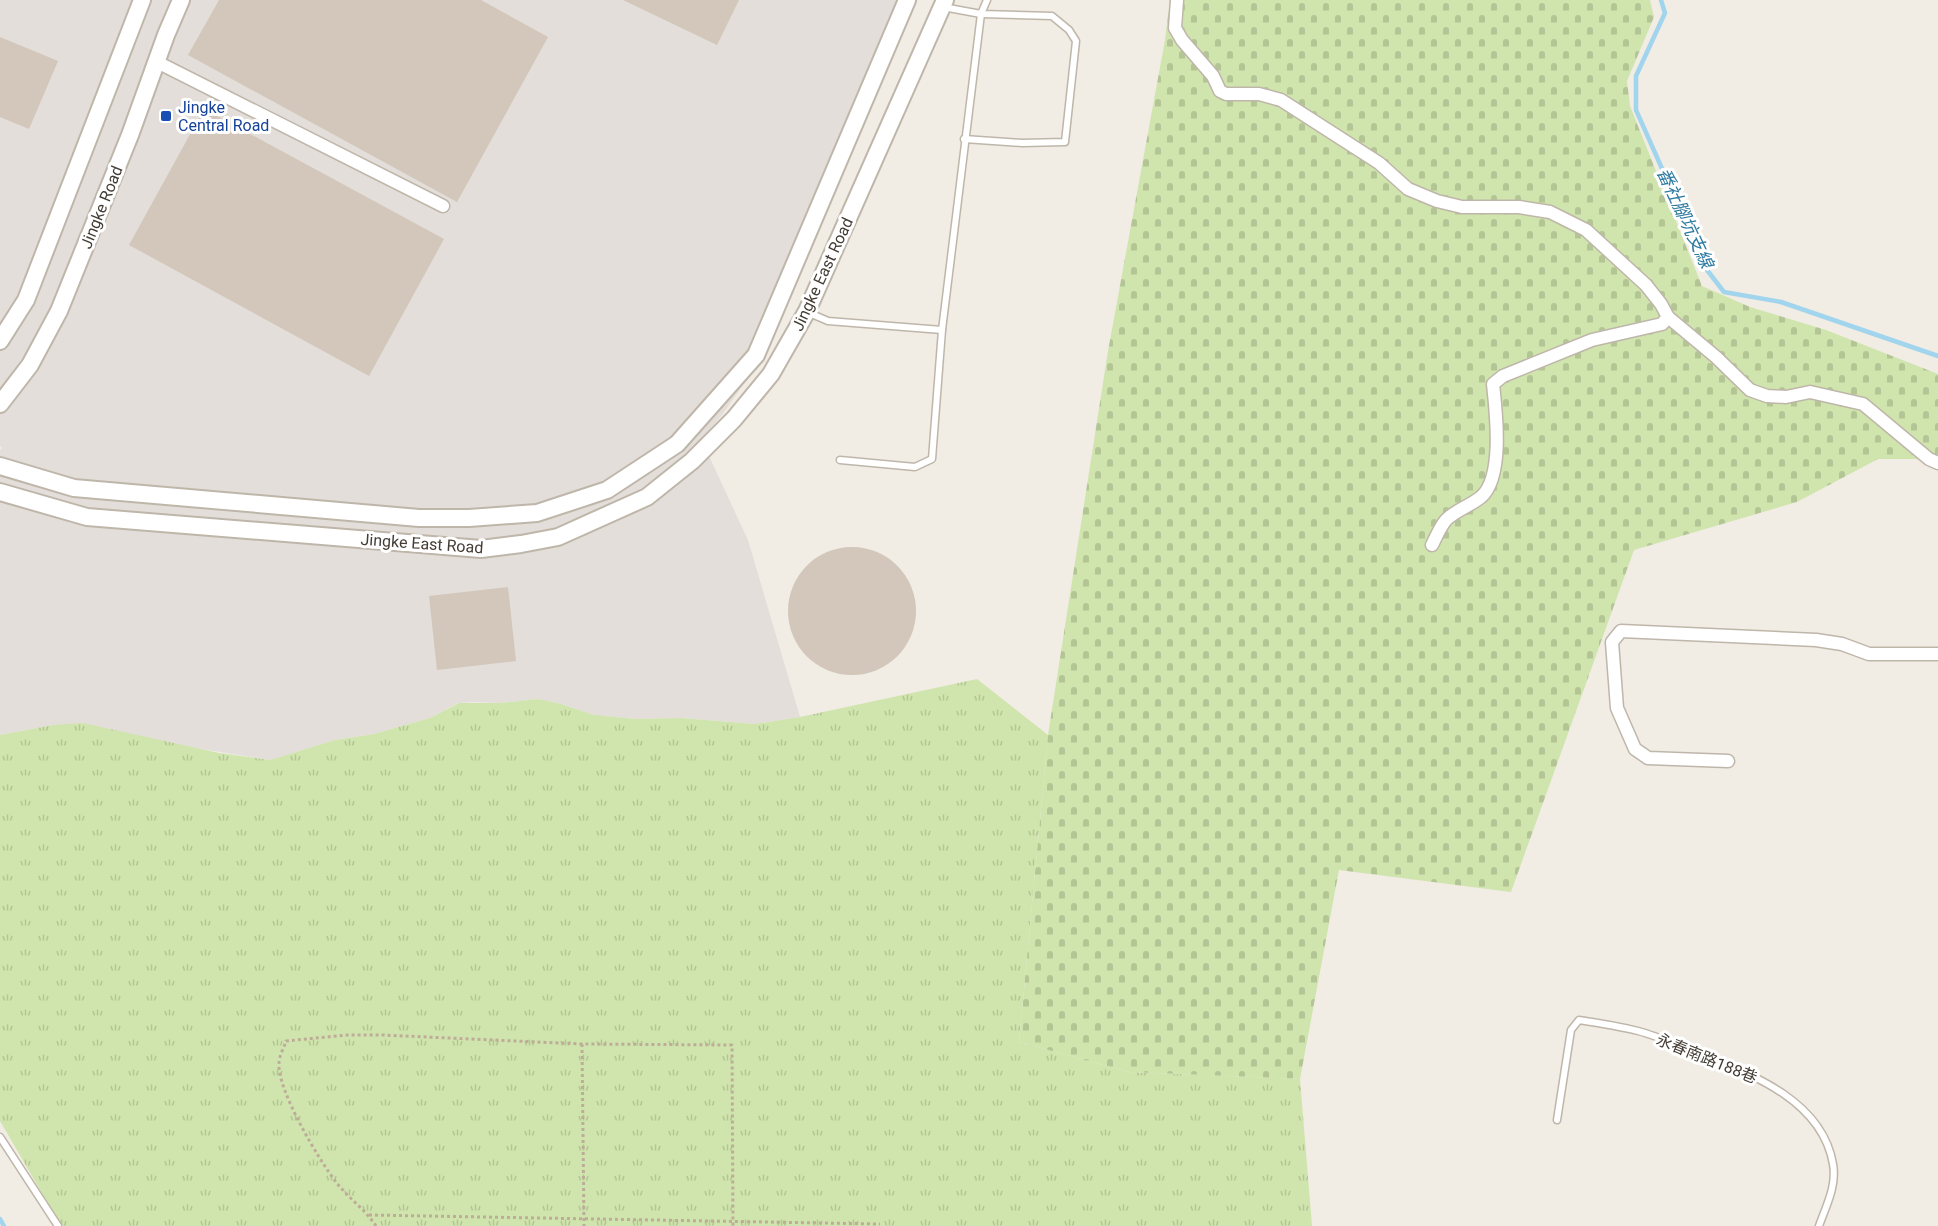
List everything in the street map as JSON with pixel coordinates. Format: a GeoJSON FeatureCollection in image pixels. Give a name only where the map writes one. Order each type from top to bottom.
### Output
{"type":"FeatureCollection","features":[{"type":"Feature","properties":{"kind":"street"},"geometry":{"type":"LineString","coordinates":[[0,341],[26,300],[142,0]]}},
{"type":"Feature","properties":{"kind":"street","name":"Jingke Road"},"geometry":{"type":"LineString","coordinates":[[0,404],[30,365],[59,311],[181,0]]}},
{"type":"Feature","properties":{"kind":"street","name":"Jingke East Road"},"geometry":{"type":"LineString","coordinates":[[0,466],[74,488],[419,518],[469,518],[537,513],[606,490],[677,444],[756,355],[907,0]]}},
{"type":"Feature","properties":{"kind":"street"},"geometry":{"type":"LineString","coordinates":[[1177,0],[1175,28],[1182,40],[1213,76],[1220,91],[1226,94],[1259,94],[1281,100],[1379,163],[1408,189],[1437,201],[1462,207],[1519,207],[1550,212],[1586,230],[1646,285],[1668,317],[1716,357],[1750,390],[1767,396],[1786,397],[1810,392],[1863,404],[1929,459],[1938,463]]}},
{"type":"Feature","properties":{"kind":"street","name":"Jingke East Road"},"geometry":{"type":"LineString","coordinates":[[0,492],[87,517],[481,549],[558,537],[647,497],[692,461],[734,419],[771,374],[807,311],[944,3]]}},
{"type":"Feature","properties":{"kind":"street"},"geometry":{"type":"LineString","coordinates":[[157,62],[443,206]]}},
{"type":"Feature","properties":{"kind":"street"},"geometry":{"type":"LineString","coordinates":[[1432,545],[1446,519],[1484,495],[1491,479],[1497,452],[1497,415],[1492,384],[1503,376],[1592,340],[1662,324],[1668,317]]}},
{"type":"Feature","properties":{"kind":"street"},"geometry":{"type":"LineString","coordinates":[[1728,761],[1648,758],[1635,748],[1617,708],[1612,642],[1621,631],[1816,640],[1842,644],[1869,654],[1938,654]]}},
{"type":"Feature","properties":{"kind":"lane"},"geometry":{"type":"LineString","coordinates":[[840,460],[915,466],[932,459],[942,330],[964,139],[981,14],[987,0]]}},
{"type":"Feature","properties":{"kind":"lane"},"geometry":{"type":"LineString","coordinates":[[944,3],[981,14],[1052,16],[1069,30],[1077,41],[1065,142],[1022,143],[964,139]]}},
{"type":"Feature","properties":{"kind":"lane"},"geometry":{"type":"LineString","coordinates":[[807,311],[828,321],[942,330]]}},
{"type":"Feature","properties":{"kind":"lane","name":"永春南路188巷"},"geometry":{"type":"LineString","coordinates":[[1557,1120],[1571,1030],[1579,1020],[1640,1031],[1752,1074],[1774,1086],[1795,1103],[1820,1129],[1829,1149],[1834,1174],[1832,1191],[1819,1226]]}},
{"type":"Feature","properties":{"kind":"lane"},"geometry":{"type":"LineString","coordinates":[[0,1137],[57,1226]]}},
{"type":"Feature","properties":{"kind":"path"},"geometry":{"type":"LineString","coordinates":[[376,1226],[369,1215],[337,1183],[313,1150],[303,1130],[283,1087],[279,1063],[286,1041],[347,1035],[382,1035],[582,1044],[732,1045],[733,1224]]}},
{"type":"Feature","properties":{"kind":"path"},"geometry":{"type":"LineString","coordinates":[[582,1044],[584,1226]]}},
{"type":"Feature","properties":{"kind":"path"},"geometry":{"type":"LineString","coordinates":[[369,1215],[584,1218],[733,1224],[880,1224]]}},
{"type":"Feature","properties":{"kind":"shaded area"},"geometry":{"type":"Polygon","coordinates":[[[0,0],[912,0],[820,217],[779,323],[753,371],[722,415],[701,439],[748,540],[800,717],[755,724],[681,718],[636,719],[594,715],[538,699],[500,703],[458,703],[430,718],[374,734],[335,740],[270,760],[53,725],[0,735],[0,450],[2,448],[0,446],[0,0]]]}},
{"type":"Feature","properties":{"kind":"green space"},"geometry":{"type":"Polygon","coordinates":[[[1170,0],[1650,0],[1654,17],[1627,81],[1630,106],[1702,286],[1750,307],[1826,330],[1938,374],[1938,459],[1878,459],[1797,502],[1634,550],[1511,892],[1339,870],[1300,1079],[1129,1072],[1019,1042],[1048,735],[1108,351],[1165,40],[1170,0]]]}},
{"type":"Feature","properties":{"kind":"green space"},"geometry":{"type":"Polygon","coordinates":[[[977,679],[1048,735],[1019,1042],[1129,1072],[1300,1079],[1312,1226],[61,1226],[0,1121],[0,735],[53,725],[83,723],[219,753],[270,760],[335,740],[374,734],[430,718],[459,703],[500,703],[538,699],[594,715],[636,719],[681,718],[755,724],[800,717],[977,679]]]}},
{"type":"Feature","properties":{"kind":"building"},"geometry":{"type":"Polygon","coordinates":[[[219,0],[481,0],[548,37],[457,202],[188,55],[219,0]]]}},
{"type":"Feature","properties":{"kind":"building"},"geometry":{"type":"Polygon","coordinates":[[[623,0],[739,0],[717,45],[623,0]]]}},
{"type":"Feature","properties":{"kind":"building"},"geometry":{"type":"Polygon","coordinates":[[[0,37],[58,61],[29,129],[0,117],[0,37]]]}},
{"type":"Feature","properties":{"kind":"building"},"geometry":{"type":"Polygon","coordinates":[[[204,109],[444,239],[369,376],[129,245],[204,109]]]}},
{"type":"Feature","properties":{"kind":"building"},"geometry":{"type":"Polygon","coordinates":[[[852,547],[876,552],[897,566],[911,587],[916,611],[911,635],[897,656],[876,670],[852,675],[828,670],[807,656],[793,635],[788,611],[793,587],[807,566],[828,552],[852,547]]]}},
{"type":"Feature","properties":{"kind":"building"},"geometry":{"type":"Polygon","coordinates":[[[508,587],[516,661],[437,670],[429,596],[508,587]]]}},
{"type":"Feature","properties":{"kind":"waterway","name":"番社腳坑支線"},"geometry":{"type":"LineString","coordinates":[[1661,0],[1665,13],[1636,76],[1636,110],[1707,270],[1724,292],[1781,302],[1938,356]]}},
{"type":"Feature","properties":{"kind":"waterway"},"geometry":{"type":"LineString","coordinates":[[0,1219],[4,1226]]}},
{"type":"Feature","properties":{"kind":"place","name":"Jingke Central Road"},"geometry":{"type":"Point","coordinates":[166,116]}}]}
